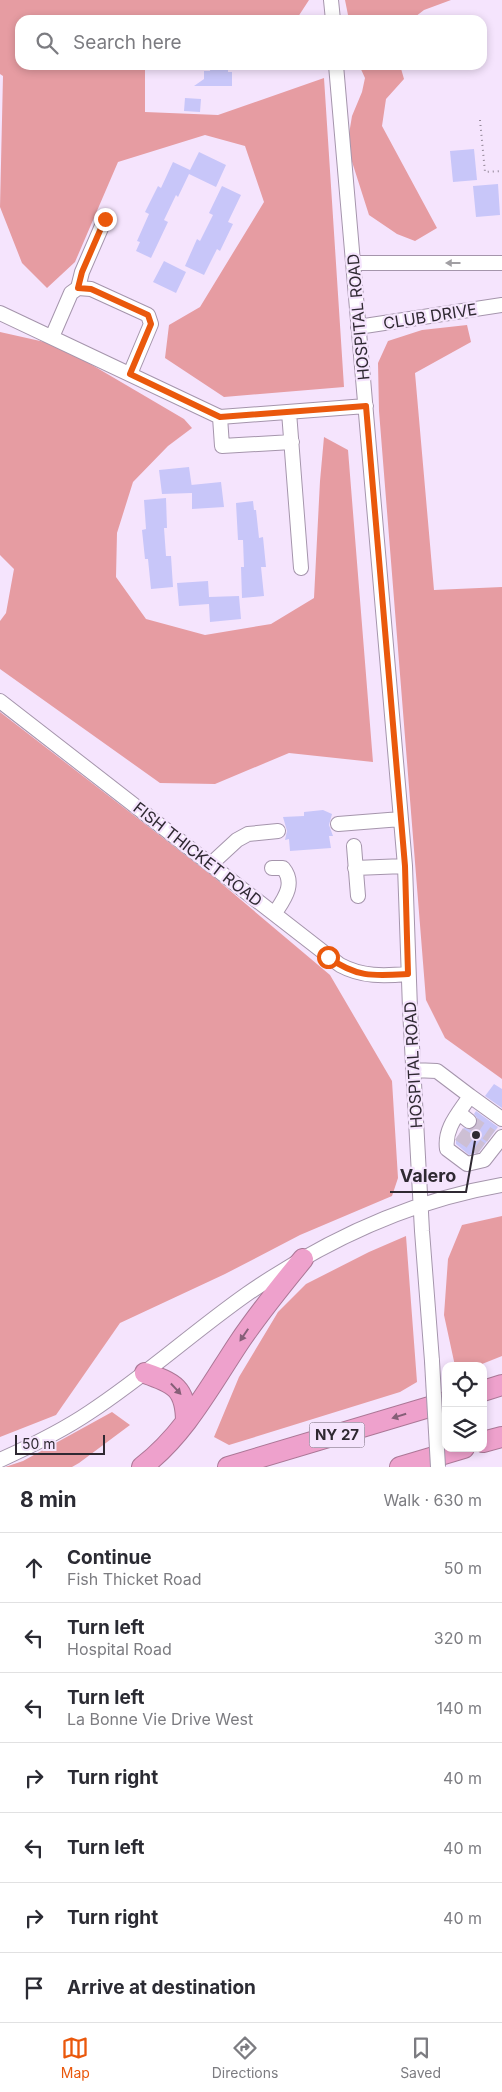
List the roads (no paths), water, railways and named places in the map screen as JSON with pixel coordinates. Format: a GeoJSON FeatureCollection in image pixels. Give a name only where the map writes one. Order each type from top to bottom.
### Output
{"type":"FeatureCollection","features":[{"type":"Feature","properties":{"kind":"highway"},"geometry":{"type":"LineString","coordinates":[[142,1467],[163,1448],[186,1422],[207,1394],[254,1322],[303,1259]]}},
{"type":"Feature","properties":{"kind":"highway"},"geometry":{"type":"LineString","coordinates":[[145,1373],[163,1379],[177,1388],[184,1401],[186,1422]]}},
{"type":"Feature","properties":{"kind":"highway"},"geometry":{"type":"LineString","coordinates":[[487,1390],[502,1385]]}},
{"type":"Feature","properties":{"kind":"highway","name":"NY 27"},"geometry":{"type":"LineString","coordinates":[[228,1467],[442,1403]]}},
{"type":"Feature","properties":{"kind":"highway"},"geometry":{"type":"LineString","coordinates":[[487,1441],[502,1437]]}},
{"type":"Feature","properties":{"kind":"highway"},"geometry":{"type":"LineString","coordinates":[[400,1467],[451,1452]]}},
{"type":"Feature","properties":{"kind":"street"},"geometry":{"type":"LineString","coordinates":[[331,0],[332,15]]}},
{"type":"Feature","properties":{"kind":"street","name":"HOSPITAL ROAD"},"geometry":{"type":"LineString","coordinates":[[336,70],[405,866],[413,1070],[438,1467]]}},
{"type":"Feature","properties":{"kind":"street"},"geometry":{"type":"LineString","coordinates":[[78,288],[82,272],[105,219]]}},
{"type":"Feature","properties":{"kind":"street"},"geometry":{"type":"LineString","coordinates":[[353,262],[502,263]]}},
{"type":"Feature","properties":{"kind":"street"},"geometry":{"type":"LineString","coordinates":[[52,337],[71,293],[78,288],[91,289],[148,315],[151,324],[130,374]]}},
{"type":"Feature","properties":{"kind":"street","name":"CLUB DRIVE"},"geometry":{"type":"LineString","coordinates":[[358,327],[502,304]]}},
{"type":"Feature","properties":{"kind":"street"},"geometry":{"type":"LineString","coordinates":[[0,313],[220,417],[366,406]]}},
{"type":"Feature","properties":{"kind":"street"},"geometry":{"type":"LineString","coordinates":[[289,412],[301,568]]}},
{"type":"Feature","properties":{"kind":"street"},"geometry":{"type":"LineString","coordinates":[[220,417],[222,446],[292,442]]}},
{"type":"Feature","properties":{"kind":"street","name":"FISH THICKET ROAD"},"geometry":{"type":"LineString","coordinates":[[0,701],[328,957],[352,972],[376,975],[408,974]]}},
{"type":"Feature","properties":{"kind":"street"},"geometry":{"type":"LineString","coordinates":[[338,824],[400,819]]}},
{"type":"Feature","properties":{"kind":"street"},"geometry":{"type":"LineString","coordinates":[[211,864],[237,840],[248,834],[278,831]]}},
{"type":"Feature","properties":{"kind":"street"},"geometry":{"type":"LineString","coordinates":[[354,846],[358,896]]}},
{"type":"Feature","properties":{"kind":"street"},"geometry":{"type":"LineString","coordinates":[[356,868],[405,866]]}},
{"type":"Feature","properties":{"kind":"street"},"geometry":{"type":"LineString","coordinates":[[272,868],[283,868],[287,874],[289,885],[287,894],[274,914]]}},
{"type":"Feature","properties":{"kind":"street"},"geometry":{"type":"LineString","coordinates":[[413,1070],[437,1071],[502,1119]]}},
{"type":"Feature","properties":{"kind":"street"},"geometry":{"type":"LineString","coordinates":[[470,1096],[464,1117],[446,1139],[447,1149],[467,1164],[484,1160],[485,1152],[497,1138]]}},
{"type":"Feature","properties":{"kind":"street"},"geometry":{"type":"LineString","coordinates":[[0,1460],[62,1429],[91,1412],[248,1294],[303,1259],[367,1225],[475,1190],[502,1185]]}},
{"type":"Feature","properties":{"kind":"tunnel"},"geometry":{"type":"LineString","coordinates":[[469,1121],[491,1136]]}},
{"type":"Feature","properties":{"kind":"tunnel"},"geometry":{"type":"LineString","coordinates":[[459,1134],[481,1149]]}},
{"type":"Feature","properties":{"kind":"place","name":"Valero"},"geometry":{"type":"Point","coordinates":[476,1135]}}]}
